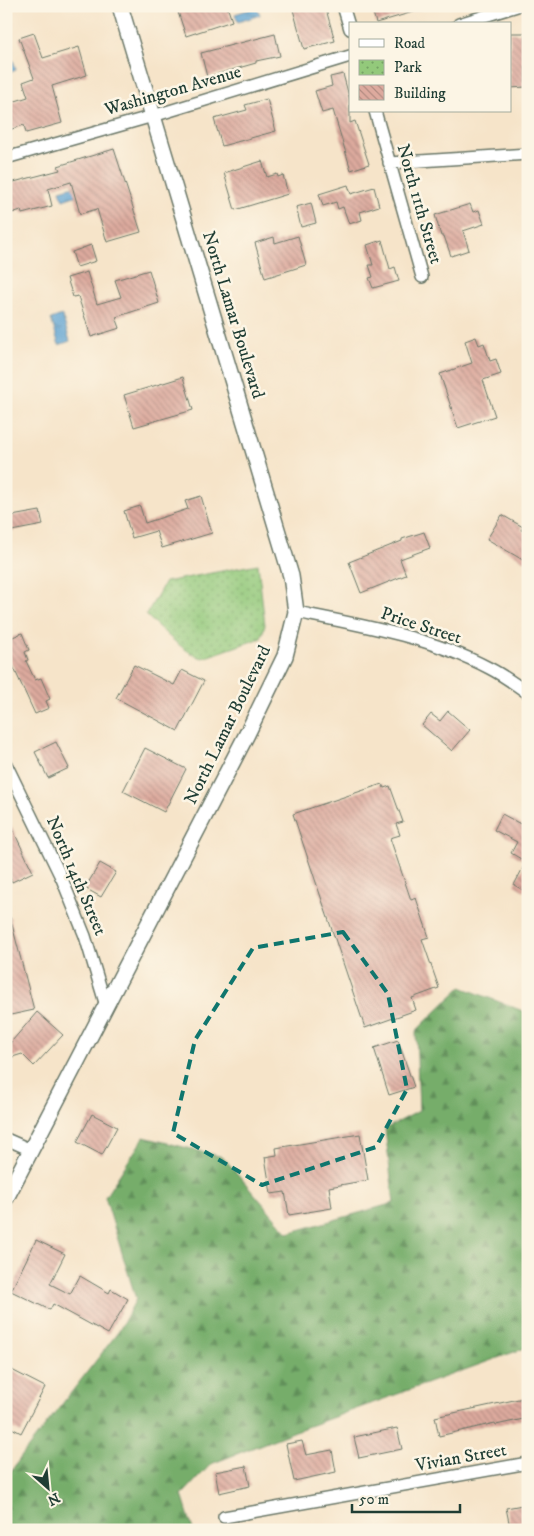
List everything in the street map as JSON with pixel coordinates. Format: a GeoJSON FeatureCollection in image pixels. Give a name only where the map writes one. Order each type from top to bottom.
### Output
{"type":"FeatureCollection","features":[{"type":"Feature","properties":{"kind":"street","name":"North Lamar Boulevard"},"geometry":{"type":"LineString","coordinates":[[6,1198],[209,808],[285,656],[296,612],[291,576],[120,6]]}},
{"type":"Feature","properties":{"kind":"street"},"geometry":{"type":"LineString","coordinates":[[343,6],[349,26]]}},
{"type":"Feature","properties":{"kind":"street"},"geometry":{"type":"LineString","coordinates":[[465,22],[517,6]]}},
{"type":"Feature","properties":{"kind":"street","name":"Washington Avenue"},"geometry":{"type":"LineString","coordinates":[[6,158],[153,116],[349,56]]}},
{"type":"Feature","properties":{"kind":"street","name":"North 11th Street"},"geometry":{"type":"LineString","coordinates":[[374,112],[422,277]]}},
{"type":"Feature","properties":{"kind":"street"},"geometry":{"type":"LineString","coordinates":[[389,164],[528,154]]}},
{"type":"Feature","properties":{"kind":"street","name":"Price Street"},"geometry":{"type":"LineString","coordinates":[[296,612],[425,641],[490,668],[528,693]]}},
{"type":"Feature","properties":{"kind":"street","name":"North 14th Street"},"geometry":{"type":"LineString","coordinates":[[6,764],[62,879],[85,936],[106,1006]]}},
{"type":"Feature","properties":{"kind":"street"},"geometry":{"type":"LineString","coordinates":[[6,1140],[31,1150]]}},
{"type":"Feature","properties":{"kind":"street","name":"Vivian Street"},"geometry":{"type":"LineString","coordinates":[[224,1517],[528,1464]]}},
{"type":"Feature","properties":{"kind":"highlighted area"},"geometry":{"type":"Polygon","coordinates":[[[343,932],[388,994],[407,1089],[376,1147],[262,1185],[173,1133],[195,1040],[253,948],[343,932]]]}},
{"type":"Feature","properties":{"kind":"green space"},"geometry":{"type":"Polygon","coordinates":[[[258,564],[265,625],[261,638],[203,658],[196,656],[181,646],[146,615],[165,582],[258,564]]]}},
{"type":"Feature","properties":{"kind":"green space"},"geometry":{"type":"Polygon","coordinates":[[[461,987],[528,1013],[528,1347],[298,1430],[211,1464],[182,1495],[193,1530],[6,1530],[6,1478],[119,1331],[136,1299],[105,1197],[144,1137],[223,1157],[288,1233],[394,1203],[385,1129],[419,1111],[416,1031],[461,987]]]}},
{"type":"Feature","properties":{"kind":"water"},"geometry":{"type":"Polygon","coordinates":[[[257,7],[260,15],[238,22],[235,14],[257,7]]]}},
{"type":"Feature","properties":{"kind":"water"},"geometry":{"type":"Polygon","coordinates":[[[13,60],[16,70],[6,74],[6,62],[13,60]]]}},
{"type":"Feature","properties":{"kind":"water"},"geometry":{"type":"Polygon","coordinates":[[[77,185],[80,194],[63,200],[60,190],[77,185]]]}},
{"type":"Feature","properties":{"kind":"water"},"geometry":{"type":"Polygon","coordinates":[[[62,315],[70,341],[59,345],[51,319],[62,315]]]}},
{"type":"Feature","properties":{"kind":"building"},"geometry":{"type":"Polygon","coordinates":[[[187,6],[227,6],[232,21],[186,36],[177,9],[187,6]]]}},
{"type":"Feature","properties":{"kind":"building"},"geometry":{"type":"Polygon","coordinates":[[[292,6],[325,6],[335,41],[304,49],[292,6]]]}},
{"type":"Feature","properties":{"kind":"building"},"geometry":{"type":"Polygon","coordinates":[[[371,6],[422,6],[423,9],[379,22],[376,22],[371,6]]]}},
{"type":"Feature","properties":{"kind":"building"},"geometry":{"type":"Polygon","coordinates":[[[34,33],[43,58],[79,47],[87,75],[52,86],[62,123],[26,133],[24,125],[6,131],[6,104],[28,97],[23,82],[34,78],[19,38],[34,33]]]}},
{"type":"Feature","properties":{"kind":"building"},"geometry":{"type":"Polygon","coordinates":[[[512,33],[525,33],[526,87],[512,88],[512,33]]]}},
{"type":"Feature","properties":{"kind":"building"},"geometry":{"type":"Polygon","coordinates":[[[275,34],[280,56],[256,61],[256,63],[207,77],[201,53],[275,34]]]}},
{"type":"Feature","properties":{"kind":"building"},"geometry":{"type":"Polygon","coordinates":[[[343,74],[349,96],[350,123],[355,121],[369,164],[351,170],[333,110],[322,113],[315,91],[332,86],[330,77],[343,74]]]}},
{"type":"Feature","properties":{"kind":"building"},"geometry":{"type":"Polygon","coordinates":[[[267,99],[276,131],[222,146],[214,119],[247,110],[245,105],[267,99]]]}},
{"type":"Feature","properties":{"kind":"building"},"geometry":{"type":"Polygon","coordinates":[[[114,149],[141,232],[107,242],[97,209],[80,214],[71,182],[48,189],[52,206],[22,214],[21,210],[6,215],[6,184],[60,170],[58,166],[114,149]]]}},
{"type":"Feature","properties":{"kind":"building"},"geometry":{"type":"Polygon","coordinates":[[[262,161],[267,177],[277,174],[278,177],[283,175],[288,194],[235,210],[224,173],[262,161]]]}},
{"type":"Feature","properties":{"kind":"building"},"geometry":{"type":"Polygon","coordinates":[[[348,185],[351,194],[374,187],[379,206],[360,212],[362,220],[349,224],[343,207],[338,209],[336,202],[323,206],[319,194],[348,185]]]}},
{"type":"Feature","properties":{"kind":"building"},"geometry":{"type":"Polygon","coordinates":[[[311,203],[316,223],[301,227],[296,207],[311,203]]]}},
{"type":"Feature","properties":{"kind":"building"},"geometry":{"type":"Polygon","coordinates":[[[470,204],[473,212],[479,210],[484,224],[463,231],[469,250],[451,256],[444,236],[441,236],[435,215],[470,204]]]}},
{"type":"Feature","properties":{"kind":"building"},"geometry":{"type":"Polygon","coordinates":[[[298,236],[306,265],[265,278],[255,243],[274,237],[275,243],[298,236]]]}},
{"type":"Feature","properties":{"kind":"building"},"geometry":{"type":"Polygon","coordinates":[[[382,240],[390,269],[395,267],[399,281],[373,288],[369,278],[373,277],[369,265],[373,265],[367,245],[382,240]]]}},
{"type":"Feature","properties":{"kind":"building"},"geometry":{"type":"Polygon","coordinates":[[[91,245],[96,261],[77,267],[72,252],[91,245]]]}},
{"type":"Feature","properties":{"kind":"building"},"geometry":{"type":"Polygon","coordinates":[[[149,270],[159,303],[116,317],[120,328],[91,337],[78,296],[73,297],[67,278],[87,272],[97,304],[121,297],[115,280],[149,270]]]}},
{"type":"Feature","properties":{"kind":"building"},"geometry":{"type":"Polygon","coordinates":[[[476,337],[479,345],[484,343],[490,361],[496,359],[501,374],[483,380],[495,416],[458,428],[440,374],[472,363],[465,341],[476,337]]]}},
{"type":"Feature","properties":{"kind":"building"},"geometry":{"type":"Polygon","coordinates":[[[183,377],[193,410],[134,427],[124,395],[183,377]]]}},
{"type":"Feature","properties":{"kind":"building"},"geometry":{"type":"Polygon","coordinates":[[[201,496],[212,533],[162,548],[156,531],[132,538],[124,511],[140,506],[145,523],[188,509],[185,501],[201,496]]]}},
{"type":"Feature","properties":{"kind":"building"},"geometry":{"type":"Polygon","coordinates":[[[40,511],[43,525],[6,532],[6,517],[40,511]]]}},
{"type":"Feature","properties":{"kind":"building"},"geometry":{"type":"Polygon","coordinates":[[[502,515],[523,527],[521,530],[528,534],[528,563],[487,539],[502,515]]]}},
{"type":"Feature","properties":{"kind":"building"},"geometry":{"type":"Polygon","coordinates":[[[424,532],[430,548],[400,559],[406,575],[361,593],[349,562],[402,541],[402,539],[424,532]]]}},
{"type":"Feature","properties":{"kind":"building"},"geometry":{"type":"Polygon","coordinates":[[[22,633],[29,650],[25,652],[28,660],[26,661],[35,680],[41,678],[50,699],[46,701],[49,708],[35,714],[6,651],[6,640],[22,633]]]}},
{"type":"Feature","properties":{"kind":"building"},"geometry":{"type":"Polygon","coordinates":[[[134,665],[174,685],[182,670],[204,681],[178,731],[116,698],[134,665]]]}},
{"type":"Feature","properties":{"kind":"building"},"geometry":{"type":"Polygon","coordinates":[[[448,711],[470,730],[452,751],[422,725],[431,714],[440,721],[448,711]]]}},
{"type":"Feature","properties":{"kind":"building"},"geometry":{"type":"Polygon","coordinates":[[[56,742],[69,768],[48,778],[35,752],[56,742]]]}},
{"type":"Feature","properties":{"kind":"building"},"geometry":{"type":"Polygon","coordinates":[[[145,748],[186,769],[164,812],[123,791],[145,748]]]}},
{"type":"Feature","properties":{"kind":"building"},"geometry":{"type":"Polygon","coordinates":[[[382,784],[384,788],[390,786],[403,822],[396,824],[400,835],[390,838],[411,900],[416,898],[429,937],[422,939],[439,988],[412,998],[416,1010],[365,1028],[293,814],[382,784]]]}},
{"type":"Feature","properties":{"kind":"building"},"geometry":{"type":"Polygon","coordinates":[[[502,814],[526,827],[528,823],[528,893],[514,885],[526,862],[511,853],[517,842],[494,830],[502,814]]]}},
{"type":"Feature","properties":{"kind":"building"},"geometry":{"type":"Polygon","coordinates":[[[6,815],[33,872],[12,882],[6,870],[6,815]]]}},
{"type":"Feature","properties":{"kind":"building"},"geometry":{"type":"Polygon","coordinates":[[[100,863],[116,872],[101,897],[85,888],[100,863]]]}},
{"type":"Feature","properties":{"kind":"building"},"geometry":{"type":"Polygon","coordinates":[[[6,917],[10,917],[34,1010],[6,1016],[6,917]]]}},
{"type":"Feature","properties":{"kind":"building"},"geometry":{"type":"Polygon","coordinates":[[[37,1012],[63,1035],[34,1066],[22,1054],[6,1059],[6,1048],[37,1012]]]}},
{"type":"Feature","properties":{"kind":"building"},"geometry":{"type":"Polygon","coordinates":[[[398,1040],[414,1087],[389,1095],[374,1048],[398,1040]]]}},
{"type":"Feature","properties":{"kind":"building"},"geometry":{"type":"Polygon","coordinates":[[[92,1114],[117,1127],[102,1155],[77,1142],[92,1114]]]}},
{"type":"Feature","properties":{"kind":"building"},"geometry":{"type":"Polygon","coordinates":[[[360,1134],[368,1180],[329,1187],[332,1208],[289,1215],[285,1192],[271,1194],[265,1157],[277,1155],[276,1148],[360,1134]]]}},
{"type":"Feature","properties":{"kind":"building"},"geometry":{"type":"Polygon","coordinates":[[[36,1240],[65,1254],[50,1284],[70,1294],[80,1276],[109,1293],[111,1289],[128,1299],[108,1334],[53,1304],[50,1310],[11,1291],[36,1240]]]}},
{"type":"Feature","properties":{"kind":"building"},"geometry":{"type":"Polygon","coordinates":[[[6,1367],[45,1387],[21,1433],[6,1425],[6,1367]]]}},
{"type":"Feature","properties":{"kind":"building"},"geometry":{"type":"Polygon","coordinates":[[[528,1397],[528,1418],[496,1425],[495,1423],[439,1436],[435,1417],[528,1397]]]}},
{"type":"Feature","properties":{"kind":"building"},"geometry":{"type":"Polygon","coordinates":[[[397,1428],[402,1449],[359,1458],[354,1437],[397,1428]]]}},
{"type":"Feature","properties":{"kind":"building"},"geometry":{"type":"Polygon","coordinates":[[[302,1441],[306,1455],[332,1450],[336,1472],[294,1481],[286,1444],[302,1441]]]}},
{"type":"Feature","properties":{"kind":"building"},"geometry":{"type":"Polygon","coordinates":[[[246,1466],[250,1486],[219,1493],[215,1472],[246,1466]]]}},
{"type":"Feature","properties":{"kind":"building"},"geometry":{"type":"Polygon","coordinates":[[[528,1504],[528,1530],[516,1530],[515,1526],[510,1527],[506,1508],[528,1504]]]}}]}
